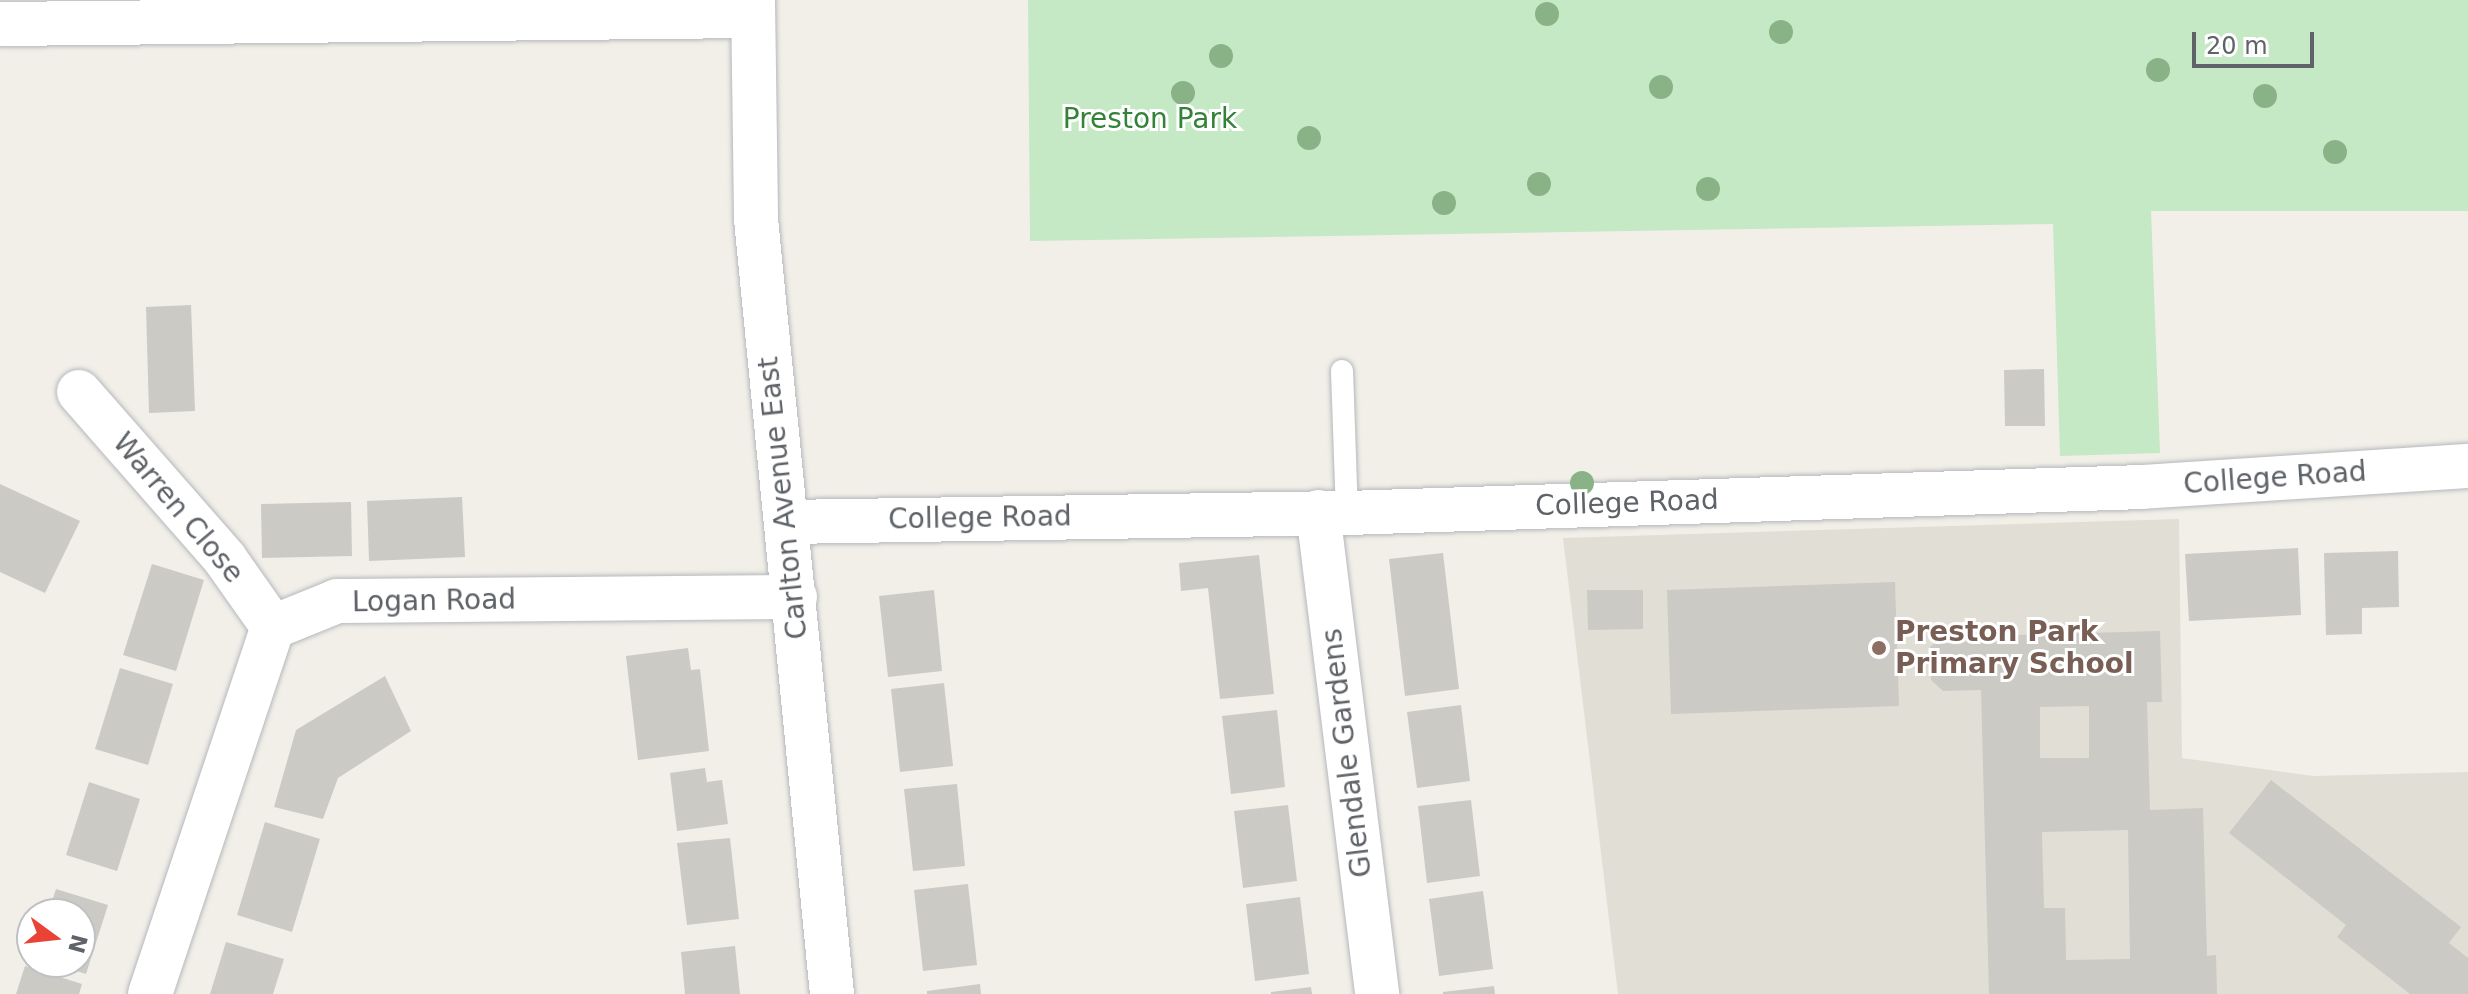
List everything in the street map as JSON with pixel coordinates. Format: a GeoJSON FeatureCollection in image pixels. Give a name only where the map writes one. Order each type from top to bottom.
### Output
{"type":"FeatureCollection","features":[{"type":"Feature","properties":{"kind":"street"},"geometry":{"type":"LineString","coordinates":[[0,24],[753,8]]}},
{"type":"Feature","properties":{"kind":"street","name":"Carlton Avenue East"},"geometry":{"type":"LineString","coordinates":[[753,8],[756,219],[832,994]]}},
{"type":"Feature","properties":{"kind":"street","name":"Warren Close"},"geometry":{"type":"LineString","coordinates":[[79,392],[225,559],[273,627]]}},
{"type":"Feature","properties":{"kind":"street","name":"College Road"},"geometry":{"type":"LineString","coordinates":[[786,522],[1332,512],[2142,487],[2468,466]]}},
{"type":"Feature","properties":{"kind":"street","name":"Glendale Gardens"},"geometry":{"type":"LineString","coordinates":[[1332,512],[1377,994]]}},
{"type":"Feature","properties":{"kind":"street","name":"Logan Road"},"geometry":{"type":"LineString","coordinates":[[273,627],[337,601],[795,597]]}},
{"type":"Feature","properties":{"kind":"street"},"geometry":{"type":"LineString","coordinates":[[150,994],[273,627]]}},
{"type":"Feature","properties":{"kind":"lane"},"geometry":{"type":"LineString","coordinates":[[1332,512],[1342,371]]}},
{"type":"Feature","properties":{"kind":"shaded area","name":"Preston Park Primary School"},"geometry":{"type":"Polygon","coordinates":[[[2179,519],[2182,758],[2313,776],[2468,772],[2468,994],[1618,994],[1563,538],[2179,519]]]}},
{"type":"Feature","properties":{"kind":"green space","name":"Preston Park"},"geometry":{"type":"Polygon","coordinates":[[[1028,0],[2468,0],[2468,211],[2151,211],[2160,453],[2060,456],[2053,224],[1030,241],[1028,0]]]}},
{"type":"Feature","properties":{"kind":"building"},"geometry":{"type":"Polygon","coordinates":[[[191,305],[195,411],[149,413],[146,307],[191,305]]]}},
{"type":"Feature","properties":{"kind":"building"},"geometry":{"type":"Polygon","coordinates":[[[2044,369],[2045,426],[2005,426],[2004,370],[2044,369]]]}},
{"type":"Feature","properties":{"kind":"building"},"geometry":{"type":"Polygon","coordinates":[[[0,484],[80,521],[45,593],[0,572],[0,484]]]}},
{"type":"Feature","properties":{"kind":"building"},"geometry":{"type":"Polygon","coordinates":[[[462,497],[465,557],[369,561],[367,501],[462,497]]]}},
{"type":"Feature","properties":{"kind":"building"},"geometry":{"type":"Polygon","coordinates":[[[351,502],[352,556],[262,558],[261,504],[351,502]]]}},
{"type":"Feature","properties":{"kind":"building"},"geometry":{"type":"Polygon","coordinates":[[[2298,548],[2301,615],[2189,621],[2185,554],[2298,548]]]}},
{"type":"Feature","properties":{"kind":"building"},"geometry":{"type":"Polygon","coordinates":[[[2398,551],[2399,607],[2362,608],[2362,634],[2326,635],[2324,553],[2398,551]]]}},
{"type":"Feature","properties":{"kind":"building"},"geometry":{"type":"Polygon","coordinates":[[[1443,553],[1459,689],[1405,696],[1389,559],[1443,553]]]}},
{"type":"Feature","properties":{"kind":"building"},"geometry":{"type":"Polygon","coordinates":[[[1259,555],[1274,694],[1220,699],[1208,588],[1181,591],[1179,563],[1259,555]]]}},
{"type":"Feature","properties":{"kind":"building"},"geometry":{"type":"Polygon","coordinates":[[[152,564],[204,580],[176,671],[123,655],[152,564]]]}},
{"type":"Feature","properties":{"kind":"building"},"geometry":{"type":"Polygon","coordinates":[[[1895,582],[1899,706],[1671,714],[1667,590],[1895,582]]]}},
{"type":"Feature","properties":{"kind":"building"},"geometry":{"type":"Polygon","coordinates":[[[934,590],[942,671],[888,677],[879,596],[934,590]]]}},
{"type":"Feature","properties":{"kind":"building"},"geometry":{"type":"Polygon","coordinates":[[[1587,590],[1643,590],[1643,629],[1588,630],[1587,590]]]}},
{"type":"Feature","properties":{"kind":"building"},"geometry":{"type":"Polygon","coordinates":[[[2160,631],[2162,702],[2147,702],[2150,810],[2203,808],[2207,956],[2216,955],[2217,994],[1989,994],[1981,690],[1943,691],[1931,680],[1930,647],[1942,637],[2160,631]],[[2089,706],[2040,707],[2040,758],[2089,758],[2089,706]],[[2128,830],[2042,832],[2044,908],[2065,908],[2066,960],[2130,959],[2128,830]]]}},
{"type":"Feature","properties":{"kind":"building"},"geometry":{"type":"Polygon","coordinates":[[[688,648],[691,670],[700,669],[709,751],[638,760],[626,656],[688,648]]]}},
{"type":"Feature","properties":{"kind":"building"},"geometry":{"type":"Polygon","coordinates":[[[120,668],[173,684],[148,765],[95,749],[120,668]]]}},
{"type":"Feature","properties":{"kind":"building"},"geometry":{"type":"Polygon","coordinates":[[[385,676],[411,731],[338,778],[323,819],[274,807],[296,730],[385,676]]]}},
{"type":"Feature","properties":{"kind":"building"},"geometry":{"type":"Polygon","coordinates":[[[944,683],[953,766],[900,772],[891,689],[944,683]]]}},
{"type":"Feature","properties":{"kind":"building"},"geometry":{"type":"Polygon","coordinates":[[[1461,705],[1470,781],[1417,788],[1407,712],[1461,705]]]}},
{"type":"Feature","properties":{"kind":"building"},"geometry":{"type":"Polygon","coordinates":[[[1277,710],[1285,787],[1231,794],[1222,716],[1277,710]]]}},
{"type":"Feature","properties":{"kind":"building"},"geometry":{"type":"Polygon","coordinates":[[[705,768],[707,782],[722,780],[728,824],[677,831],[670,773],[705,768]]]}},
{"type":"Feature","properties":{"kind":"building"},"geometry":{"type":"Polygon","coordinates":[[[2271,780],[2461,927],[2449,943],[2468,958],[2468,994],[2410,994],[2337,937],[2346,925],[2229,833],[2271,780]]]}},
{"type":"Feature","properties":{"kind":"building"},"geometry":{"type":"Polygon","coordinates":[[[89,782],[140,799],[117,871],[66,855],[89,782]]]}},
{"type":"Feature","properties":{"kind":"building"},"geometry":{"type":"Polygon","coordinates":[[[957,784],[965,866],[913,871],[904,789],[957,784]]]}},
{"type":"Feature","properties":{"kind":"building"},"geometry":{"type":"Polygon","coordinates":[[[1471,800],[1480,876],[1427,883],[1418,806],[1471,800]]]}},
{"type":"Feature","properties":{"kind":"building"},"geometry":{"type":"Polygon","coordinates":[[[1288,805],[1297,881],[1243,888],[1234,811],[1288,805]]]}},
{"type":"Feature","properties":{"kind":"building"},"geometry":{"type":"Polygon","coordinates":[[[265,822],[320,839],[292,932],[237,915],[265,822]]]}},
{"type":"Feature","properties":{"kind":"building"},"geometry":{"type":"Polygon","coordinates":[[[730,838],[739,919],[687,925],[677,843],[730,838]]]}},
{"type":"Feature","properties":{"kind":"building"},"geometry":{"type":"Polygon","coordinates":[[[968,884],[977,965],[923,971],[914,890],[968,884]]]}},
{"type":"Feature","properties":{"kind":"building"},"geometry":{"type":"Polygon","coordinates":[[[56,889],[85,898],[53,898],[56,889]]]}},
{"type":"Feature","properties":{"kind":"building"},"geometry":{"type":"Polygon","coordinates":[[[1483,891],[1493,969],[1439,976],[1429,899],[1483,891]]]}},
{"type":"Feature","properties":{"kind":"building"},"geometry":{"type":"Polygon","coordinates":[[[1300,897],[1309,974],[1255,981],[1246,904],[1300,897]]]}},
{"type":"Feature","properties":{"kind":"building"},"geometry":{"type":"Polygon","coordinates":[[[96,901],[108,905],[96,943],[96,901]]]}},
{"type":"Feature","properties":{"kind":"building"},"geometry":{"type":"Polygon","coordinates":[[[226,942],[284,959],[273,994],[210,994],[226,942]]]}},
{"type":"Feature","properties":{"kind":"building"},"geometry":{"type":"Polygon","coordinates":[[[735,946],[740,994],[685,994],[681,952],[735,946]]]}},
{"type":"Feature","properties":{"kind":"building"},"geometry":{"type":"Polygon","coordinates":[[[21,978],[63,978],[82,984],[79,994],[16,994],[21,978]]]}},
{"type":"Feature","properties":{"kind":"building"},"geometry":{"type":"Polygon","coordinates":[[[980,984],[981,994],[927,994],[927,991],[980,984]]]}},
{"type":"Feature","properties":{"kind":"building"},"geometry":{"type":"Polygon","coordinates":[[[1494,986],[1495,994],[1443,994],[1443,992],[1494,986]]]}},
{"type":"Feature","properties":{"kind":"building"},"geometry":{"type":"Polygon","coordinates":[[[1311,987],[1312,994],[1271,994],[1271,992],[1311,987]]]}},
{"type":"Feature","properties":{"kind":"place","name":"Preston Park Primary School"},"geometry":{"type":"Point","coordinates":[1879,648]}}]}
